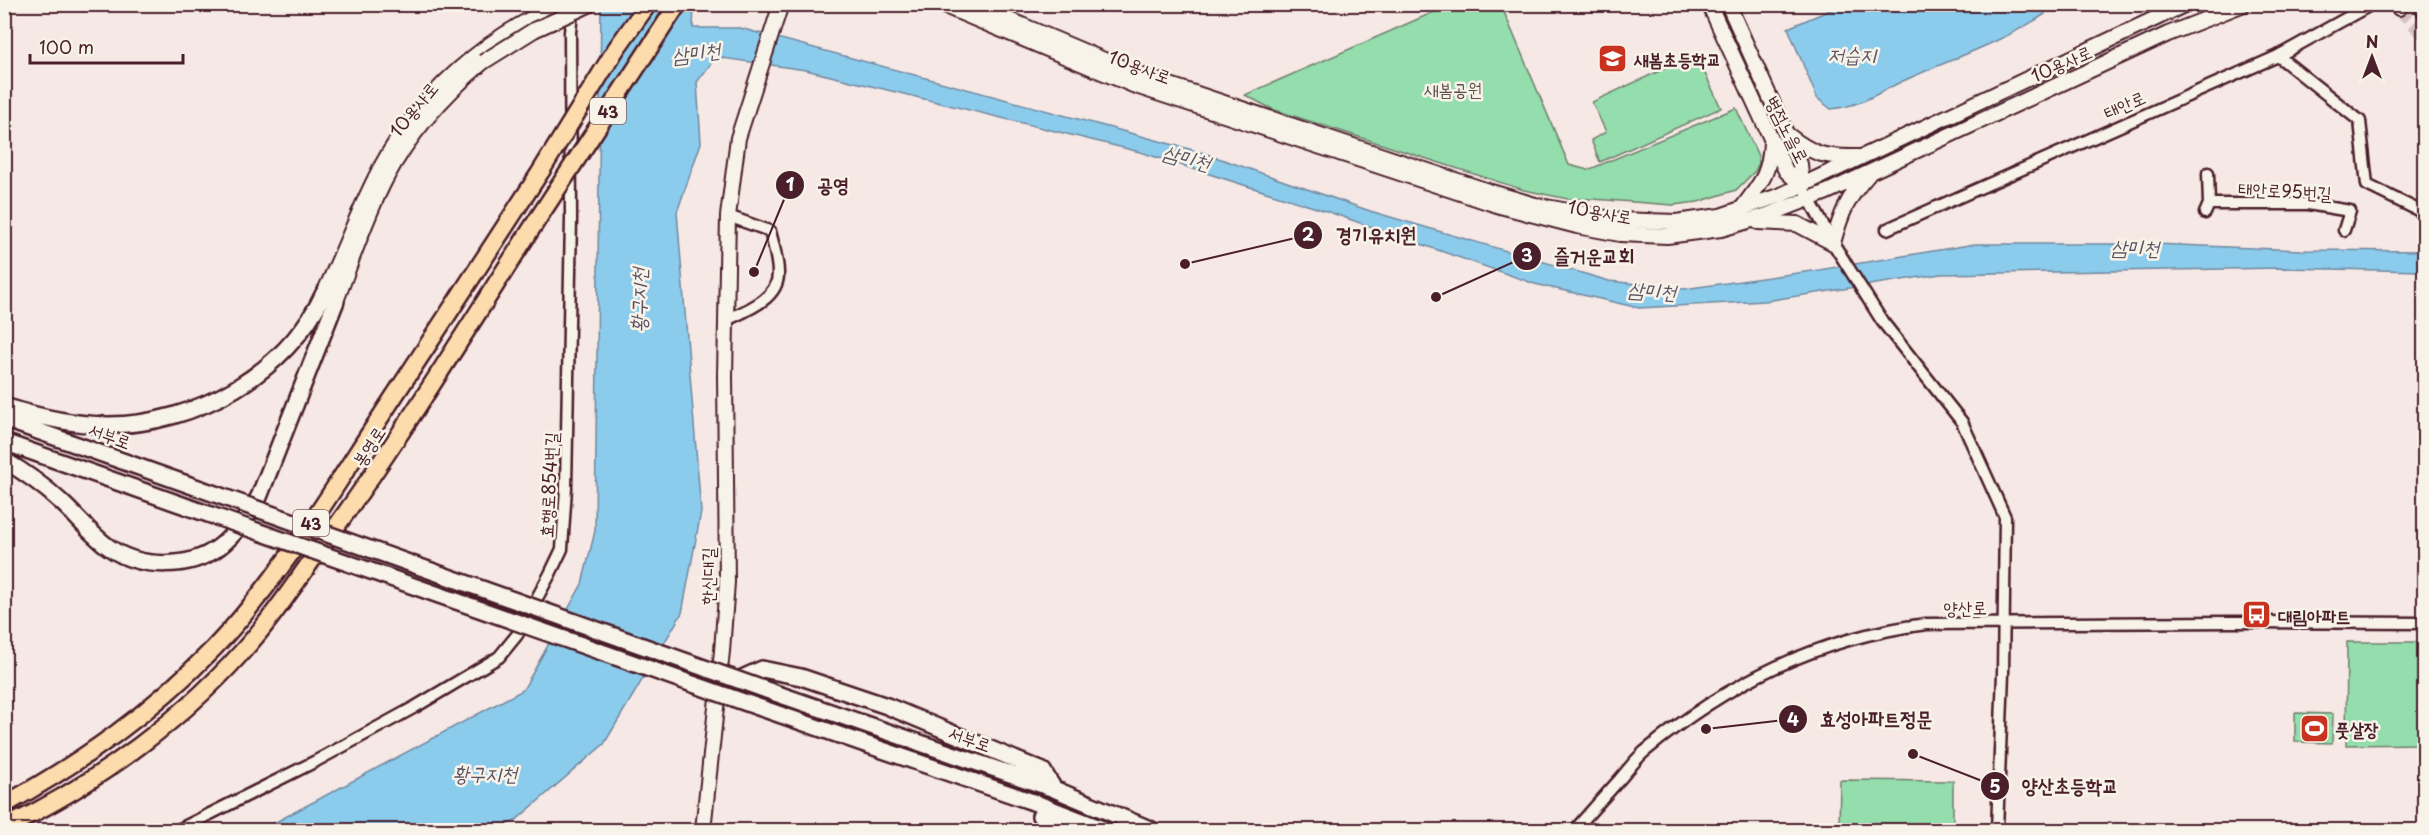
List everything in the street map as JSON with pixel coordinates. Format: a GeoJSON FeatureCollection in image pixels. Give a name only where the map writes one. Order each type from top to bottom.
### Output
{"type":"FeatureCollection","features":[{"type":"Feature","properties":{"kind":"highway","name":"봉영로"},"geometry":{"type":"LineString","coordinates":[[4,805],[90,754],[138,717],[214,647],[255,599],[338,483],[541,171],[616,49],[648,4]]}},
{"type":"Feature","properties":{"kind":"highway","name":"봉영로"},"geometry":{"type":"LineString","coordinates":[[4,828],[68,795],[143,743],[193,701],[255,638],[359,495],[678,4]]}},
{"type":"Feature","properties":{"kind":"main road"},"geometry":{"type":"LineString","coordinates":[[4,406],[58,420],[109,425],[134,423],[188,411],[239,387],[276,358],[314,312],[330,297]]}},
{"type":"Feature","properties":{"kind":"main road"},"geometry":{"type":"LineString","coordinates":[[4,460],[34,478],[112,550],[130,557],[158,563],[189,561],[205,556],[228,540],[245,521],[259,497],[330,297]]}},
{"type":"Feature","properties":{"kind":"main road","name":"서부로"},"geometry":{"type":"LineString","coordinates":[[4,419],[772,692],[1054,789],[1152,831]]}},
{"type":"Feature","properties":{"kind":"main road"},"geometry":{"type":"LineString","coordinates":[[4,442],[916,762],[1105,831]]}},
{"type":"Feature","properties":{"kind":"main road"},"geometry":{"type":"LineString","coordinates":[[717,691],[731,693],[742,678],[762,669],[801,677],[887,706],[1043,771],[1054,789]]}},
{"type":"Feature","properties":{"kind":"main road"},"geometry":{"type":"LineString","coordinates":[[916,762],[1076,831]]}},
{"type":"Feature","properties":{"kind":"street","name":"10용사로"},"geometry":{"type":"LineString","coordinates":[[330,297],[385,180],[398,158],[442,100],[481,57],[517,28],[562,4]]}},
{"type":"Feature","properties":{"kind":"street","name":"효행로854번길"},"geometry":{"type":"LineString","coordinates":[[178,831],[316,761],[500,657],[517,635],[562,549],[566,488],[571,218],[570,32],[573,4]]}},
{"type":"Feature","properties":{"kind":"street","name":"10용사로"},"geometry":{"type":"LineString","coordinates":[[481,57],[591,4]]}},
{"type":"Feature","properties":{"kind":"street","name":"한신대길"},"geometry":{"type":"LineString","coordinates":[[703,831],[727,582],[728,216],[738,138],[781,4]]}},
{"type":"Feature","properties":{"kind":"street","name":"10용사로"},"geometry":{"type":"LineString","coordinates":[[940,4],[1133,84],[1544,219],[1620,234],[1655,236],[1702,233],[1747,215],[1802,186],[2186,4]]}},
{"type":"Feature","properties":{"kind":"street","name":"10용사로"},"geometry":{"type":"LineString","coordinates":[[972,4],[1137,74],[1491,192],[1535,205],[1618,220],[1654,223],[1747,215],[1809,199],[2168,34],[2244,4]]}},
{"type":"Feature","properties":{"kind":"street","name":"병점노을로"},"geometry":{"type":"LineString","coordinates":[[1709,4],[1785,171],[1802,186]]}},
{"type":"Feature","properties":{"kind":"street","name":"병점노을로"},"geometry":{"type":"LineString","coordinates":[[1728,4],[1800,164],[1802,186]]}},
{"type":"Feature","properties":{"kind":"street","name":"태안로"},"geometry":{"type":"LineString","coordinates":[[1887,229],[2278,56],[2372,4]]}},
{"type":"Feature","properties":{"kind":"street"},"geometry":{"type":"LineString","coordinates":[[2278,56],[2360,122],[2367,185],[2424,213]]}},
{"type":"Feature","properties":{"kind":"street"},"geometry":{"type":"LineString","coordinates":[[1833,243],[1797,225],[1747,215],[1766,176],[1771,140],[1783,139],[1786,134],[1810,150],[1825,156],[1864,157]]}},
{"type":"Feature","properties":{"kind":"street"},"geometry":{"type":"LineString","coordinates":[[1833,243],[1842,212],[1849,198],[1871,172]]}},
{"type":"Feature","properties":{"kind":"street","name":"태안로95번길"},"geometry":{"type":"LineString","coordinates":[[2208,173],[2207,208],[2308,204],[2350,211],[2344,230]]}},
{"type":"Feature","properties":{"kind":"street"},"geometry":{"type":"LineString","coordinates":[[1802,186],[1833,243],[1882,321],[1962,422],[2006,517],[1997,831]]}},
{"type":"Feature","properties":{"kind":"street"},"geometry":{"type":"LineString","coordinates":[[726,320],[756,307],[773,288],[778,274],[770,231],[728,216]]}},
{"type":"Feature","properties":{"kind":"street","name":"양산로"},"geometry":{"type":"LineString","coordinates":[[1575,831],[1643,754],[1705,707],[1796,656],[1890,628],[1926,624],[2004,622],[2424,623]]}},
{"type":"Feature","properties":{"kind":"green space","name":"새봄공원"},"geometry":{"type":"Polygon","coordinates":[[[1452,4],[1501,5],[1569,165],[1588,170],[1736,108],[1758,156],[1759,163],[1755,171],[1736,190],[1698,202],[1673,205],[1568,199],[1524,190],[1272,109],[1245,95],[1452,4]]]}},
{"type":"Feature","properties":{"kind":"green space"},"geometry":{"type":"Polygon","coordinates":[[[1696,54],[1721,108],[1600,162],[1591,140],[1606,132],[1592,102],[1696,54]]]}},
{"type":"Feature","properties":{"kind":"green space"},"geometry":{"type":"Polygon","coordinates":[[[2347,642],[2424,642],[2424,744],[2346,745],[2347,642]]]}},
{"type":"Feature","properties":{"kind":"green space","name":"풋살장"},"geometry":{"type":"Polygon","coordinates":[[[2295,713],[2333,714],[2332,743],[2295,742],[2295,713]]]}},
{"type":"Feature","properties":{"kind":"green space"},"geometry":{"type":"Polygon","coordinates":[[[1840,780],[1953,781],[1953,830],[1839,830],[1840,780]]]}},
{"type":"Feature","properties":{"kind":"water","name":"황구지천"},"geometry":{"type":"Polygon","coordinates":[[[601,5],[694,5],[693,28],[740,28],[1204,153],[1370,211],[1609,281],[1684,289],[1819,270],[1975,244],[2154,244],[2301,250],[2424,251],[2424,271],[2282,268],[1941,274],[1765,301],[1639,308],[1535,284],[1326,211],[1140,152],[806,70],[716,57],[697,82],[701,143],[677,212],[701,512],[682,613],[604,744],[515,821],[493,830],[261,830],[523,690],[582,584],[595,531],[601,5]]]}},
{"type":"Feature","properties":{"kind":"water","name":"저습지"},"geometry":{"type":"Polygon","coordinates":[[[1842,5],[2046,5],[2045,14],[1993,42],[1861,102],[1831,109],[1817,98],[1788,28],[1842,5]]]}},
{"type":"Feature","properties":{"kind":"tunnel"},"geometry":{"type":"LineString","coordinates":[[2399,8],[2424,34]]}},
{"type":"Feature","properties":{"kind":"railway"},"geometry":{"type":"LineString","coordinates":[[2415,4],[2424,27]]}},
{"type":"Feature","properties":{"kind":"place","name":"새봄초등학교"},"geometry":{"type":"Point","coordinates":[1613,58]}},
{"type":"Feature","properties":{"kind":"place","name":"경기유치원"},"geometry":{"type":"Point","coordinates":[1185,264]}},
{"type":"Feature","properties":{"kind":"place","name":"공영"},"geometry":{"type":"Point","coordinates":[754,272]}},
{"type":"Feature","properties":{"kind":"place","name":"즐거운교회"},"geometry":{"type":"Point","coordinates":[1436,297]}},
{"type":"Feature","properties":{"kind":"place","name":"대림아파트"},"geometry":{"type":"Point","coordinates":[2257,615]}},
{"type":"Feature","properties":{"kind":"place","name":"풋살장"},"geometry":{"type":"Point","coordinates":[2314,728]}},
{"type":"Feature","properties":{"kind":"place","name":"효성아파트정문"},"geometry":{"type":"Point","coordinates":[1706,729]}},
{"type":"Feature","properties":{"kind":"place","name":"양산초등학교"},"geometry":{"type":"Point","coordinates":[1913,754]}},
{"type":"Feature","properties":{"kind":"water label","name":"삼미천"},"geometry":{"type":"Point","coordinates":[696,52]}},
{"type":"Feature","properties":{"kind":"water label","name":"삼미천"},"geometry":{"type":"Point","coordinates":[1187,157]}},
{"type":"Feature","properties":{"kind":"water label","name":"삼미천"},"geometry":{"type":"Point","coordinates":[2135,247]}},
{"type":"Feature","properties":{"kind":"water label","name":"삼미천"},"geometry":{"type":"Point","coordinates":[1652,290]}}]}
